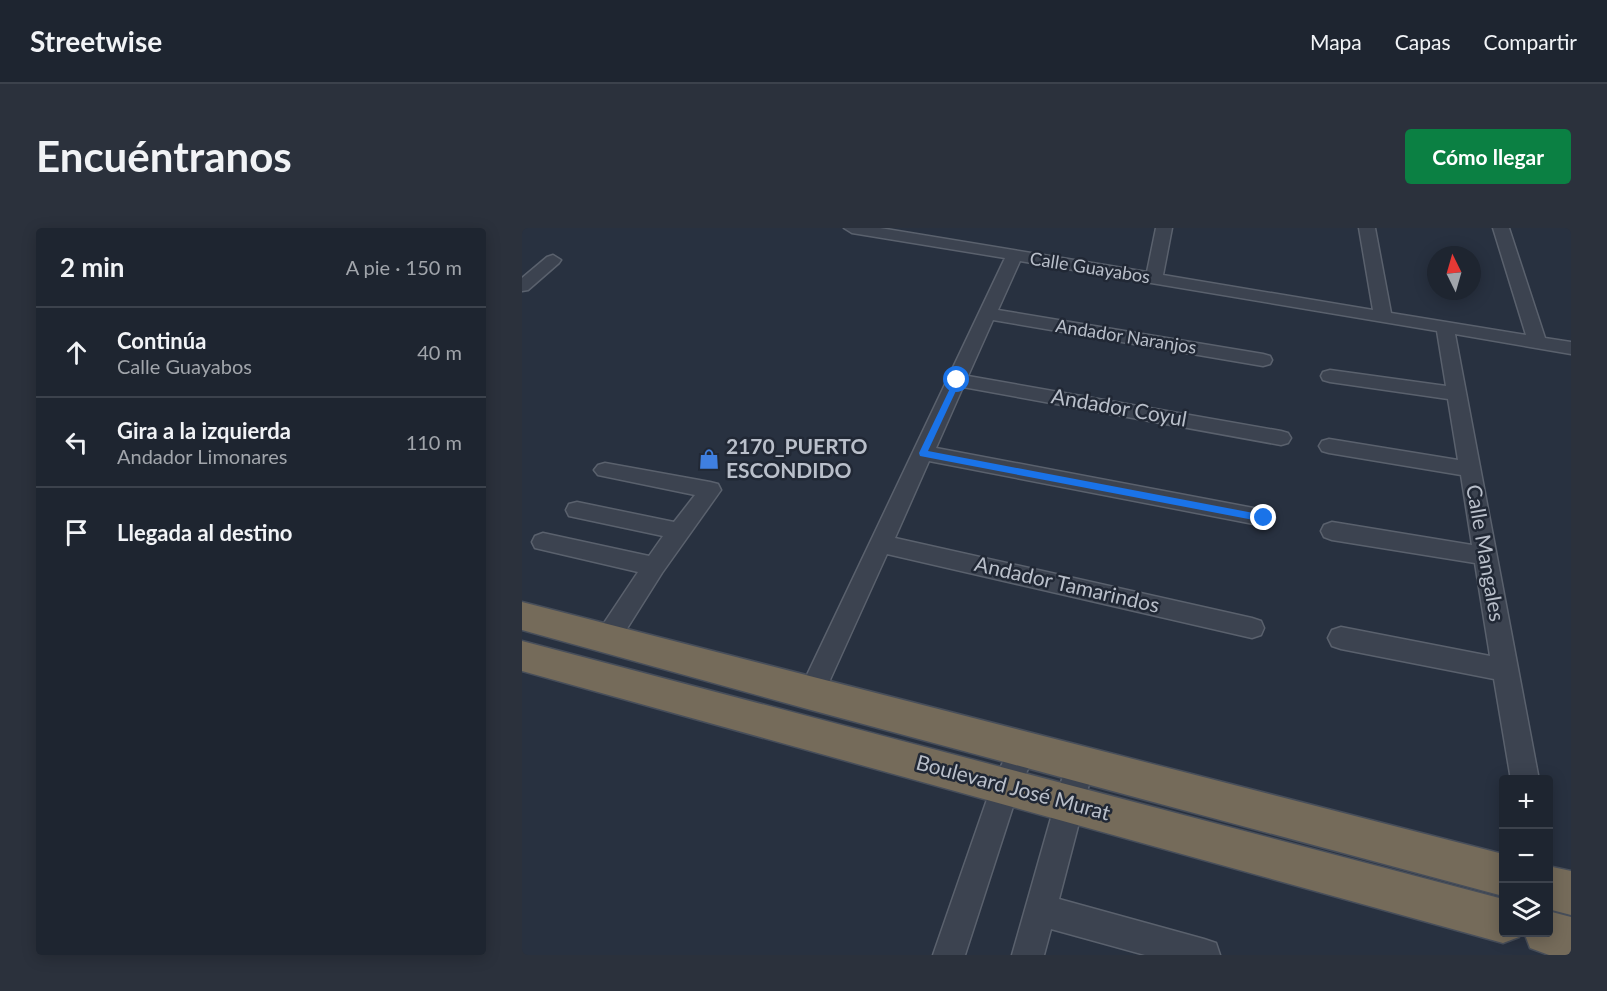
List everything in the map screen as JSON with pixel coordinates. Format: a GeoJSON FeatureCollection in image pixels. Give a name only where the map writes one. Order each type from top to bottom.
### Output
{"type":"FeatureCollection","features":[{"type":"Feature","properties":{"kind":"highway","name":"Boulevard José Murat"},"geometry":{"type":"LineString","coordinates":[[522,616],[1499,874]]}},
{"type":"Feature","properties":{"kind":"highway","name":"Boulevard José Murat"},"geometry":{"type":"LineString","coordinates":[[522,656],[1499,920]]}},
{"type":"Feature","properties":{"kind":"highway"},"geometry":{"type":"LineString","coordinates":[[1553,888],[1571,893]]}},
{"type":"Feature","properties":{"kind":"highway"},"geometry":{"type":"LineString","coordinates":[[1553,935],[1571,939]]}},
{"type":"Feature","properties":{"kind":"street"},"geometry":{"type":"LineString","coordinates":[[852,228],[903,232],[1015,255]]}},
{"type":"Feature","properties":{"kind":"street"},"geometry":{"type":"LineString","coordinates":[[1154,279],[1164,228]]}},
{"type":"Feature","properties":{"kind":"street"},"geometry":{"type":"LineString","coordinates":[[1367,228],[1383,316]]}},
{"type":"Feature","properties":{"kind":"street"},"geometry":{"type":"LineString","coordinates":[[1501,228],[1537,342]]}},
{"type":"Feature","properties":{"kind":"street","name":"Calle Guayabos"},"geometry":{"type":"LineString","coordinates":[[811,694],[1015,255],[1571,348]]}},
{"type":"Feature","properties":{"kind":"street"},"geometry":{"type":"LineString","coordinates":[[522,286],[553,260]]}},
{"type":"Feature","properties":{"kind":"street","name":"Andador Naranjos"},"geometry":{"type":"LineString","coordinates":[[988,314],[1263,360]]}},
{"type":"Feature","properties":{"kind":"street","name":"Calle Mangales"},"geometry":{"type":"LineString","coordinates":[[1445,327],[1525,775]]}},
{"type":"Feature","properties":{"kind":"street"},"geometry":{"type":"LineString","coordinates":[[1330,376],[1457,394]]}},
{"type":"Feature","properties":{"kind":"street","name":"Andador Coyul"},"geometry":{"type":"LineString","coordinates":[[957,380],[1281,438]]}},
{"type":"Feature","properties":{"kind":"street"},"geometry":{"type":"LineString","coordinates":[[1329,446],[1470,469]]}},
{"type":"Feature","properties":{"kind":"street"},"geometry":{"type":"LineString","coordinates":[[923,453],[1264,518]]}},
{"type":"Feature","properties":{"kind":"street"},"geometry":{"type":"LineString","coordinates":[[605,470],[710,490],[654,566],[607,638]]}},
{"type":"Feature","properties":{"kind":"street"},"geometry":{"type":"LineString","coordinates":[[577,510],[679,531]]}},
{"type":"Feature","properties":{"kind":"street"},"geometry":{"type":"LineString","coordinates":[[1332,531],[1486,556]]}},
{"type":"Feature","properties":{"kind":"street"},"geometry":{"type":"LineString","coordinates":[[543,542],[654,566]]}},
{"type":"Feature","properties":{"kind":"street","name":"Andador Tamarindos"},"geometry":{"type":"LineString","coordinates":[[881,544],[1252,628]]}},
{"type":"Feature","properties":{"kind":"street"},"geometry":{"type":"LineString","coordinates":[[1341,638],[1506,670]]}},
{"type":"Feature","properties":{"kind":"street"},"geometry":{"type":"LineString","coordinates":[[949,955],[1006,785],[1023,750]]}},
{"type":"Feature","properties":{"kind":"street"},"geometry":{"type":"LineString","coordinates":[[1028,955],[1080,765]]}},
{"type":"Feature","properties":{"kind":"street"},"geometry":{"type":"LineString","coordinates":[[1041,910],[1204,955]]}},
{"type":"Feature","properties":{"kind":"place","name":"2170_PUERTO ESCONDIDO"},"geometry":{"type":"Point","coordinates":[709,459]}},
{"type":"Feature","properties":{"kind":"route"},"geometry":{"type":"LineString","coordinates":[[957,380],[923,453],[1264,518]]}}]}
